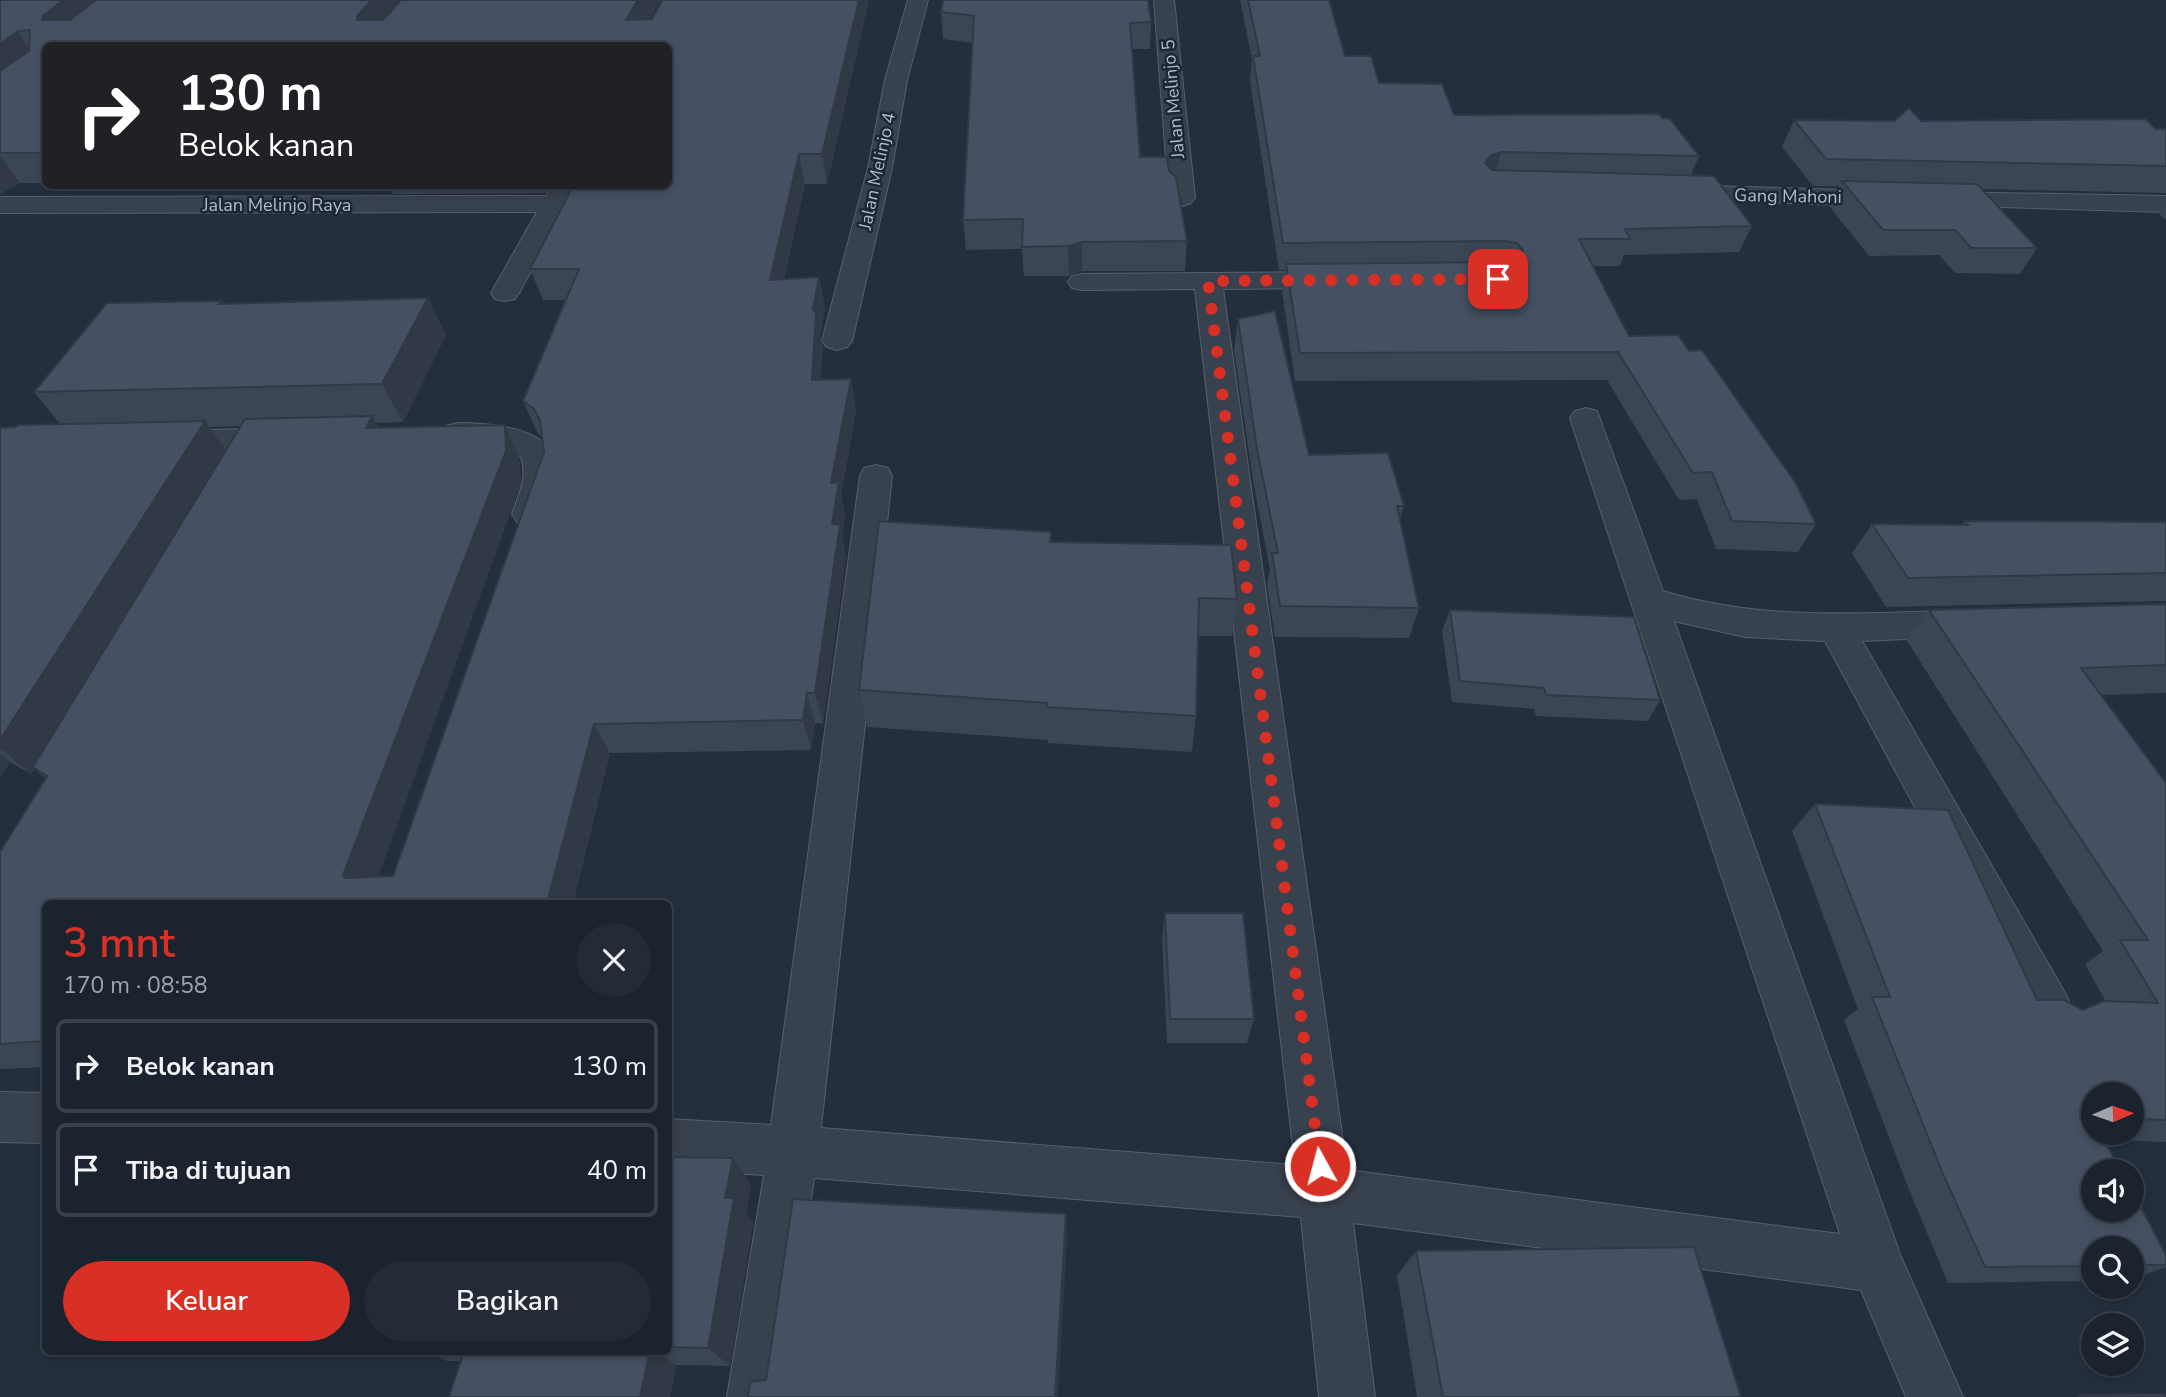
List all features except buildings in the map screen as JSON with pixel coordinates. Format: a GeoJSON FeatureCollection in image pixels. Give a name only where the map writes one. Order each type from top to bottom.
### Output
{"type":"FeatureCollection","features":[{"type":"Feature","properties":{"kind":"street","name":"Jalan Melinjo 4"},"geometry":{"type":"LineString","coordinates":[[836,341],[880,167],[896,79],[918,0]]}},
{"type":"Feature","properties":{"kind":"street","name":"Jalan Melinjo 5"},"geometry":{"type":"LineString","coordinates":[[1164,0],[1182,198]]}},
{"type":"Feature","properties":{"kind":"street"},"geometry":{"type":"LineString","coordinates":[[227,205],[244,189]]}},
{"type":"Feature","properties":{"kind":"street","name":"Gang Mahoni"},"geometry":{"type":"LineString","coordinates":[[1648,193],[2166,204]]}},
{"type":"Feature","properties":{"kind":"street"},"geometry":{"type":"LineString","coordinates":[[505,293],[559,195]]}},
{"type":"Feature","properties":{"kind":"street","name":"Jalan Melinjo Raya"},"geometry":{"type":"LineString","coordinates":[[0,205],[227,205],[559,195]]}},
{"type":"Feature","properties":{"kind":"street"},"geometry":{"type":"LineString","coordinates":[[1082,282],[1360,280]]}},
{"type":"Feature","properties":{"kind":"street"},"geometry":{"type":"LineString","coordinates":[[1208,281],[1324,1193],[1347,1397]]}},
{"type":"Feature","properties":{"kind":"street"},"geometry":{"type":"LineString","coordinates":[[1586,418],[1877,1265],[1935,1397]]}},
{"type":"Feature","properties":{"kind":"street"},"geometry":{"type":"LineString","coordinates":[[421,434],[507,435],[529,443],[540,459],[540,483],[517,548]]}},
{"type":"Feature","properties":{"kind":"street"},"geometry":{"type":"LineString","coordinates":[[133,442],[324,437]]}},
{"type":"Feature","properties":{"kind":"street"},"geometry":{"type":"LineString","coordinates":[[233,475],[254,439]]}},
{"type":"Feature","properties":{"kind":"street"},"geometry":{"type":"LineString","coordinates":[[755,1397],[793,1151],[876,476]]}},
{"type":"Feature","properties":{"kind":"street"},"geometry":{"type":"LineString","coordinates":[[1647,599],[1715,618],[1751,623],[1835,626],[2001,622]]}},
{"type":"Feature","properties":{"kind":"street"},"geometry":{"type":"LineString","coordinates":[[1835,626],[2049,1009]]}},
{"type":"Feature","properties":{"kind":"street"},"geometry":{"type":"LineString","coordinates":[[0,1117],[42,1118]]}},
{"type":"Feature","properties":{"kind":"street"},"geometry":{"type":"LineString","coordinates":[[672,1144],[793,1151],[1324,1193],[1877,1265]]}},
{"type":"Feature","properties":{"kind":"route"},"geometry":{"type":"LineString","coordinates":[[1320,1166],[1208,281],[1498,279]]}}]}
